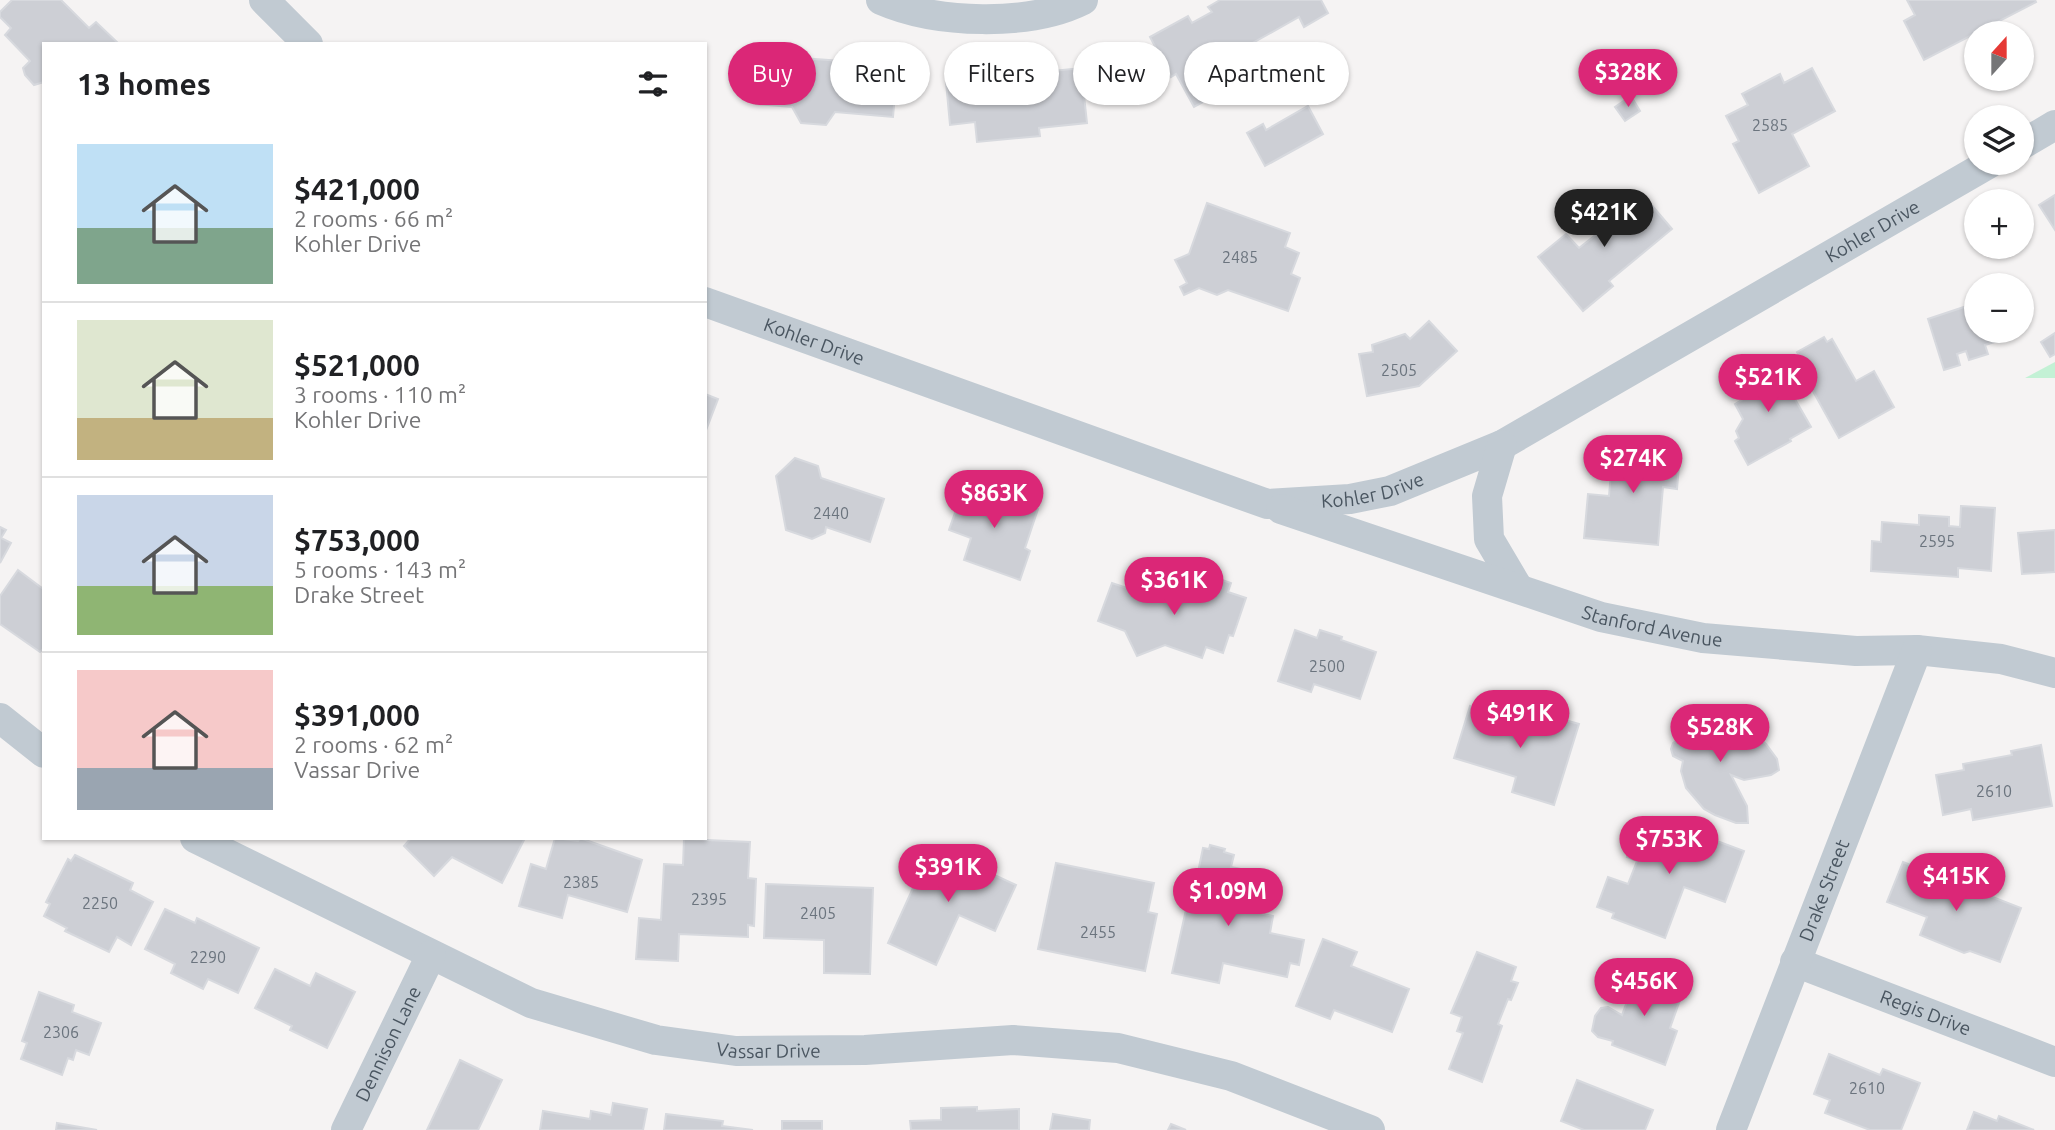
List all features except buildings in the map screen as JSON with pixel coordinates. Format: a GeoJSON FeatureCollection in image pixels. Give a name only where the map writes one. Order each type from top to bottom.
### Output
{"type":"FeatureCollection","features":[{"type":"Feature","properties":{"kind":"street"},"geometry":{"type":"LineString","coordinates":[[264,0],[306,42]]}},
{"type":"Feature","properties":{"kind":"street"},"geometry":{"type":"LineString","coordinates":[[881,0],[952,18],[1011,19],[1068,8],[1083,0]]}},
{"type":"Feature","properties":{"kind":"street"},"geometry":{"type":"LineString","coordinates":[[2034,137],[2055,125]]}},
{"type":"Feature","properties":{"kind":"street","name":"Kohler Drive"},"geometry":{"type":"LineString","coordinates":[[707,303],[1267,505],[1350,499],[1390,491],[1502,445],[1969,175]]}},
{"type":"Feature","properties":{"kind":"street"},"geometry":{"type":"LineString","coordinates":[[1502,445],[1487,496],[1489,539],[1517,587]]}},
{"type":"Feature","properties":{"kind":"street","name":"Stanford Avenue"},"geometry":{"type":"LineString","coordinates":[[1267,505],[1601,617],[1703,638],[1856,651],[1917,650],[2001,659],[2055,673]]}},
{"type":"Feature","properties":{"kind":"street","name":"Drake Street"},"geometry":{"type":"LineString","coordinates":[[1731,1130],[1917,650]]}},
{"type":"Feature","properties":{"kind":"street"},"geometry":{"type":"LineString","coordinates":[[0,718],[42,751]]}},
{"type":"Feature","properties":{"kind":"street","name":"Vassar Drive"},"geometry":{"type":"LineString","coordinates":[[199,840],[531,1003],[656,1040],[736,1051],[865,1050],[1013,1040],[1118,1048],[1231,1076],[1370,1130]]}},
{"type":"Feature","properties":{"kind":"street","name":"Dennison Lane"},"geometry":{"type":"LineString","coordinates":[[346,1130],[430,955]]}},
{"type":"Feature","properties":{"kind":"street","name":"Regis Drive"},"geometry":{"type":"LineString","coordinates":[[1795,962],[2055,1062]]}},
{"type":"Feature","properties":{"kind":"green space"},"geometry":{"type":"Polygon","coordinates":[[[2055,362],[2055,378],[2025,378],[2055,362]]]}}]}
